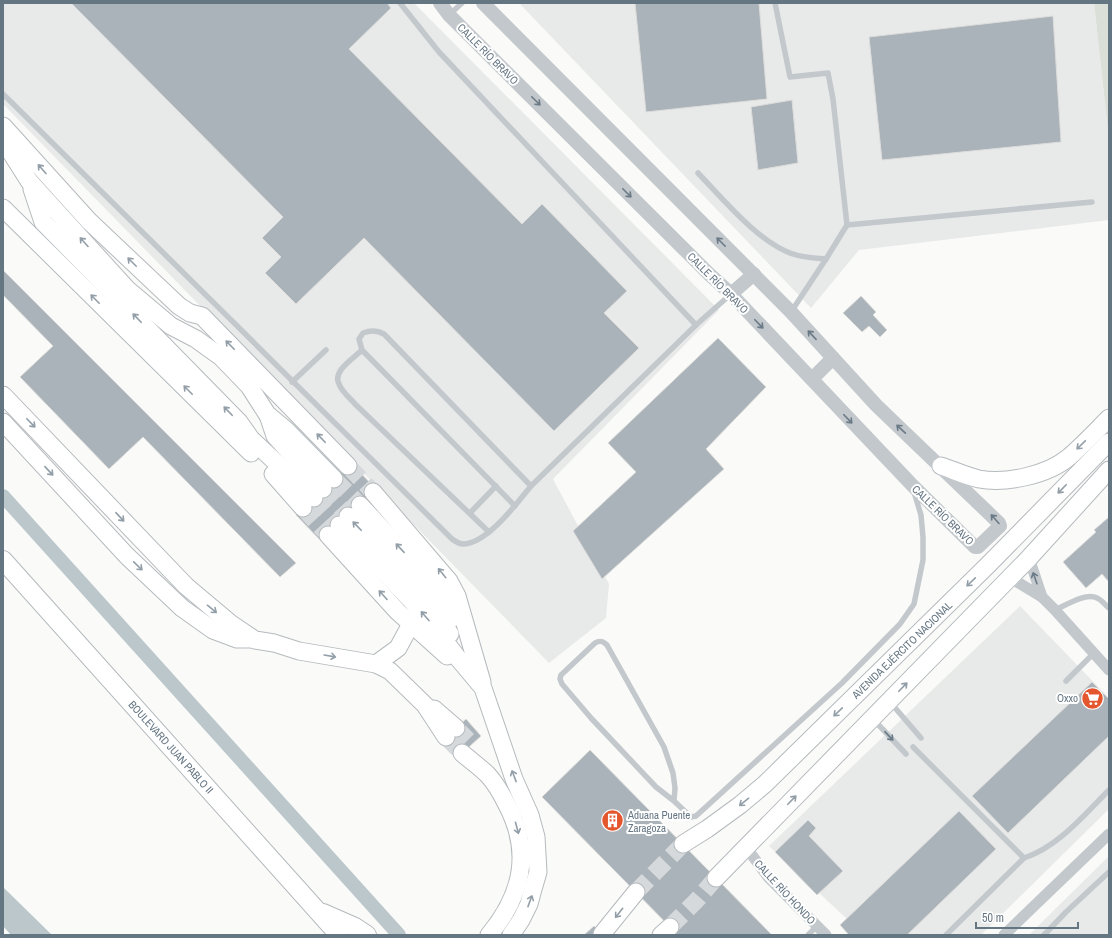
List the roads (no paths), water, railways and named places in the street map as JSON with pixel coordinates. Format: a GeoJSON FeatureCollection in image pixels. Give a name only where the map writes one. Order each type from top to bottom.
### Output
{"type":"FeatureCollection","features":[{"type":"Feature","properties":{"kind":"highway","name":"BOULEVARD JUAN PABLO II"},"geometry":{"type":"LineString","coordinates":[[3,560],[339,935]]}},
{"type":"Feature","properties":{"kind":"highway"},"geometry":{"type":"LineString","coordinates":[[317,910],[355,927],[367,935]]}},
{"type":"Feature","properties":{"kind":"main road"},"geometry":{"type":"LineString","coordinates":[[3,126],[89,221],[179,306],[190,313],[202,316],[348,466]]}},
{"type":"Feature","properties":{"kind":"main road"},"geometry":{"type":"LineString","coordinates":[[3,140],[29,181],[127,289],[171,326],[196,339],[222,357],[249,386],[267,414],[275,436],[319,494]]}},
{"type":"Feature","properties":{"kind":"main road"},"geometry":{"type":"LineString","coordinates":[[29,181],[43,222],[240,422],[251,439],[319,494]]}},
{"type":"Feature","properties":{"kind":"main road"},"geometry":{"type":"LineString","coordinates":[[4,209],[43,222]]}},
{"type":"Feature","properties":{"kind":"main road"},"geometry":{"type":"LineString","coordinates":[[4,209],[282,483],[319,494]]}},
{"type":"Feature","properties":{"kind":"main road"},"geometry":{"type":"LineString","coordinates":[[3,395],[186,586],[230,623],[254,640]]}},
{"type":"Feature","properties":{"kind":"main road"},"geometry":{"type":"LineString","coordinates":[[267,414],[286,430],[319,494]]}},
{"type":"Feature","properties":{"kind":"main road"},"geometry":{"type":"LineString","coordinates":[[941,466],[979,479],[1026,477],[1054,466],[1068,457],[1109,418]]}},
{"type":"Feature","properties":{"kind":"main road"},"geometry":{"type":"LineString","coordinates":[[3,422],[127,556],[182,608],[213,630],[237,639],[274,643],[299,650],[376,664],[390,671],[451,733]]}},
{"type":"Feature","properties":{"kind":"main road"},"geometry":{"type":"LineString","coordinates":[[247,433],[275,436]]}},
{"type":"Feature","properties":{"kind":"main road","name":"AVENIDA EJÉRCITO NACIONAL"},"geometry":{"type":"LineString","coordinates":[[683,844],[729,813],[765,784],[988,565],[1109,442]]}},
{"type":"Feature","properties":{"kind":"main road"},"geometry":{"type":"LineString","coordinates":[[1009,577],[1007,571],[1009,564],[1079,488],[1109,445]]}},
{"type":"Feature","properties":{"kind":"main road"},"geometry":{"type":"LineString","coordinates":[[716,878],[1029,558],[1108,473]]}},
{"type":"Feature","properties":{"kind":"main road"},"geometry":{"type":"LineString","coordinates":[[373,492],[449,581],[459,602],[483,688],[514,779],[530,815],[536,837],[538,872],[529,904],[511,935]]}},
{"type":"Feature","properties":{"kind":"main road"},"geometry":{"type":"LineString","coordinates":[[344,520],[483,688]]}},
{"type":"Feature","properties":{"kind":"main road"},"geometry":{"type":"LineString","coordinates":[[344,520],[436,587],[446,601],[483,688]]}},
{"type":"Feature","properties":{"kind":"main road"},"geometry":{"type":"LineString","coordinates":[[344,520],[398,612],[483,688]]}},
{"type":"Feature","properties":{"kind":"main road"},"geometry":{"type":"LineString","coordinates":[[376,664],[398,648],[411,624]]}},
{"type":"Feature","properties":{"kind":"main road"},"geometry":{"type":"LineString","coordinates":[[467,749],[502,795],[516,824],[522,856],[521,871],[517,888],[503,918],[489,935]]}},
{"type":"Feature","properties":{"kind":"main road"},"geometry":{"type":"LineString","coordinates":[[602,934],[636,892]]}},
{"type":"Feature","properties":{"kind":"street","name":"CALLE RÍO BRAVO"},"geometry":{"type":"LineString","coordinates":[[440,3],[449,15],[709,274],[731,294],[913,486],[975,547],[978,547],[1000,526],[999,523],[876,405],[754,274],[483,3]]}},
{"type":"Feature","properties":{"kind":"street"},"geometry":{"type":"LineString","coordinates":[[731,294],[754,274]]}},
{"type":"Feature","properties":{"kind":"street"},"geometry":{"type":"LineString","coordinates":[[812,379],[833,358]]}},
{"type":"Feature","properties":{"kind":"street"},"geometry":{"type":"LineString","coordinates":[[1029,558],[1042,597]]}},
{"type":"Feature","properties":{"kind":"street"},"geometry":{"type":"LineString","coordinates":[[1009,577],[1042,597],[1109,670]]}},
{"type":"Feature","properties":{"kind":"street"},"geometry":{"type":"LineString","coordinates":[[1004,935],[1109,834]]}},
{"type":"Feature","properties":{"kind":"street","name":"CALLE RÍO HONDO"},"geometry":{"type":"LineString","coordinates":[[746,847],[768,877],[826,935]]}},
{"type":"Feature","properties":{"kind":"lane"},"geometry":{"type":"LineString","coordinates":[[400,3],[439,52],[696,325]]}},
{"type":"Feature","properties":{"kind":"lane"},"geometry":{"type":"LineString","coordinates":[[449,15],[462,3]]}},
{"type":"Feature","properties":{"kind":"lane"},"geometry":{"type":"LineString","coordinates":[[775,3],[790,77],[828,73],[833,99],[847,225],[791,312]]}},
{"type":"Feature","properties":{"kind":"lane"},"geometry":{"type":"LineString","coordinates":[[3,94],[452,540],[463,544],[490,532],[508,515],[531,486],[696,325],[731,294]]}},
{"type":"Feature","properties":{"kind":"lane"},"geometry":{"type":"LineString","coordinates":[[698,173],[764,239],[792,254],[804,258],[826,259]]}},
{"type":"Feature","properties":{"kind":"lane"},"geometry":{"type":"LineString","coordinates":[[847,225],[1092,202]]}},
{"type":"Feature","properties":{"kind":"lane"},"geometry":{"type":"LineString","coordinates":[[515,506],[362,350],[359,339],[363,333],[373,330],[384,334],[531,486]]}},
{"type":"Feature","properties":{"kind":"lane"},"geometry":{"type":"LineString","coordinates":[[292,382],[326,350]]}},
{"type":"Feature","properties":{"kind":"lane"},"geometry":{"type":"LineString","coordinates":[[362,350],[340,371],[338,379],[339,386],[355,404],[490,532]]}},
{"type":"Feature","properties":{"kind":"lane"},"geometry":{"type":"LineString","coordinates":[[470,513],[496,486]]}},
{"type":"Feature","properties":{"kind":"lane"},"geometry":{"type":"LineString","coordinates":[[674,801],[675,788],[673,773],[664,747],[607,645],[604,642],[598,642],[560,675],[561,681],[591,718],[656,788],[674,801],[691,817],[696,816],[842,683],[900,624],[914,604],[923,560],[923,537],[921,515],[913,486]]}},
{"type":"Feature","properties":{"kind":"lane"},"geometry":{"type":"LineString","coordinates":[[1055,610],[1085,597],[1091,596],[1100,600],[1109,608]]}},
{"type":"Feature","properties":{"kind":"lane"},"geometry":{"type":"LineString","coordinates":[[1066,681],[1094,653]]}},
{"type":"Feature","properties":{"kind":"lane"},"geometry":{"type":"LineString","coordinates":[[889,702],[921,738]]}},
{"type":"Feature","properties":{"kind":"lane"},"geometry":{"type":"LineString","coordinates":[[872,718],[906,754]]}},
{"type":"Feature","properties":{"kind":"lane"},"geometry":{"type":"LineString","coordinates":[[913,747],[1024,858]]}},
{"type":"Feature","properties":{"kind":"lane"},"geometry":{"type":"LineString","coordinates":[[946,935],[1024,858],[1035,855],[1052,845],[1109,790]]}},
{"type":"Feature","properties":{"kind":"lane"},"geometry":{"type":"LineString","coordinates":[[1044,935],[1066,912],[1109,872]]}},
{"type":"Feature","properties":{"kind":"lane"},"geometry":{"type":"LineString","coordinates":[[808,935],[817,926]]}},
{"type":"Feature","properties":{"kind":"waterway"},"geometry":{"type":"LineString","coordinates":[[3,496],[399,935]]}},
{"type":"Feature","properties":{"kind":"tunnel"},"geometry":{"type":"LineString","coordinates":[[348,466],[373,492]]}},
{"type":"Feature","properties":{"kind":"tunnel"},"geometry":{"type":"LineString","coordinates":[[334,479],[360,505]]}},
{"type":"Feature","properties":{"kind":"tunnel"},"geometry":{"type":"LineString","coordinates":[[323,489],[348,516]]}},
{"type":"Feature","properties":{"kind":"tunnel"},"geometry":{"type":"LineString","coordinates":[[314,498],[339,525]]}},
{"type":"Feature","properties":{"kind":"tunnel"},"geometry":{"type":"LineString","coordinates":[[303,508],[328,535]]}},
{"type":"Feature","properties":{"kind":"tunnel"},"geometry":{"type":"LineString","coordinates":[[456,728],[472,744]]}},
{"type":"Feature","properties":{"kind":"tunnel"},"geometry":{"type":"LineString","coordinates":[[446,737],[462,753]]}},
{"type":"Feature","properties":{"kind":"tunnel"},"geometry":{"type":"LineString","coordinates":[[636,892],[683,844]]}},
{"type":"Feature","properties":{"kind":"tunnel"},"geometry":{"type":"LineString","coordinates":[[670,927],[716,878]]}},
{"type":"Feature","properties":{"kind":"place","name":"Oxxo"},"geometry":{"type":"Point","coordinates":[1093,698]}},
{"type":"Feature","properties":{"kind":"place","name":"Aduana Puente Zaragoza"},"geometry":{"type":"Point","coordinates":[613,821]}}]}
